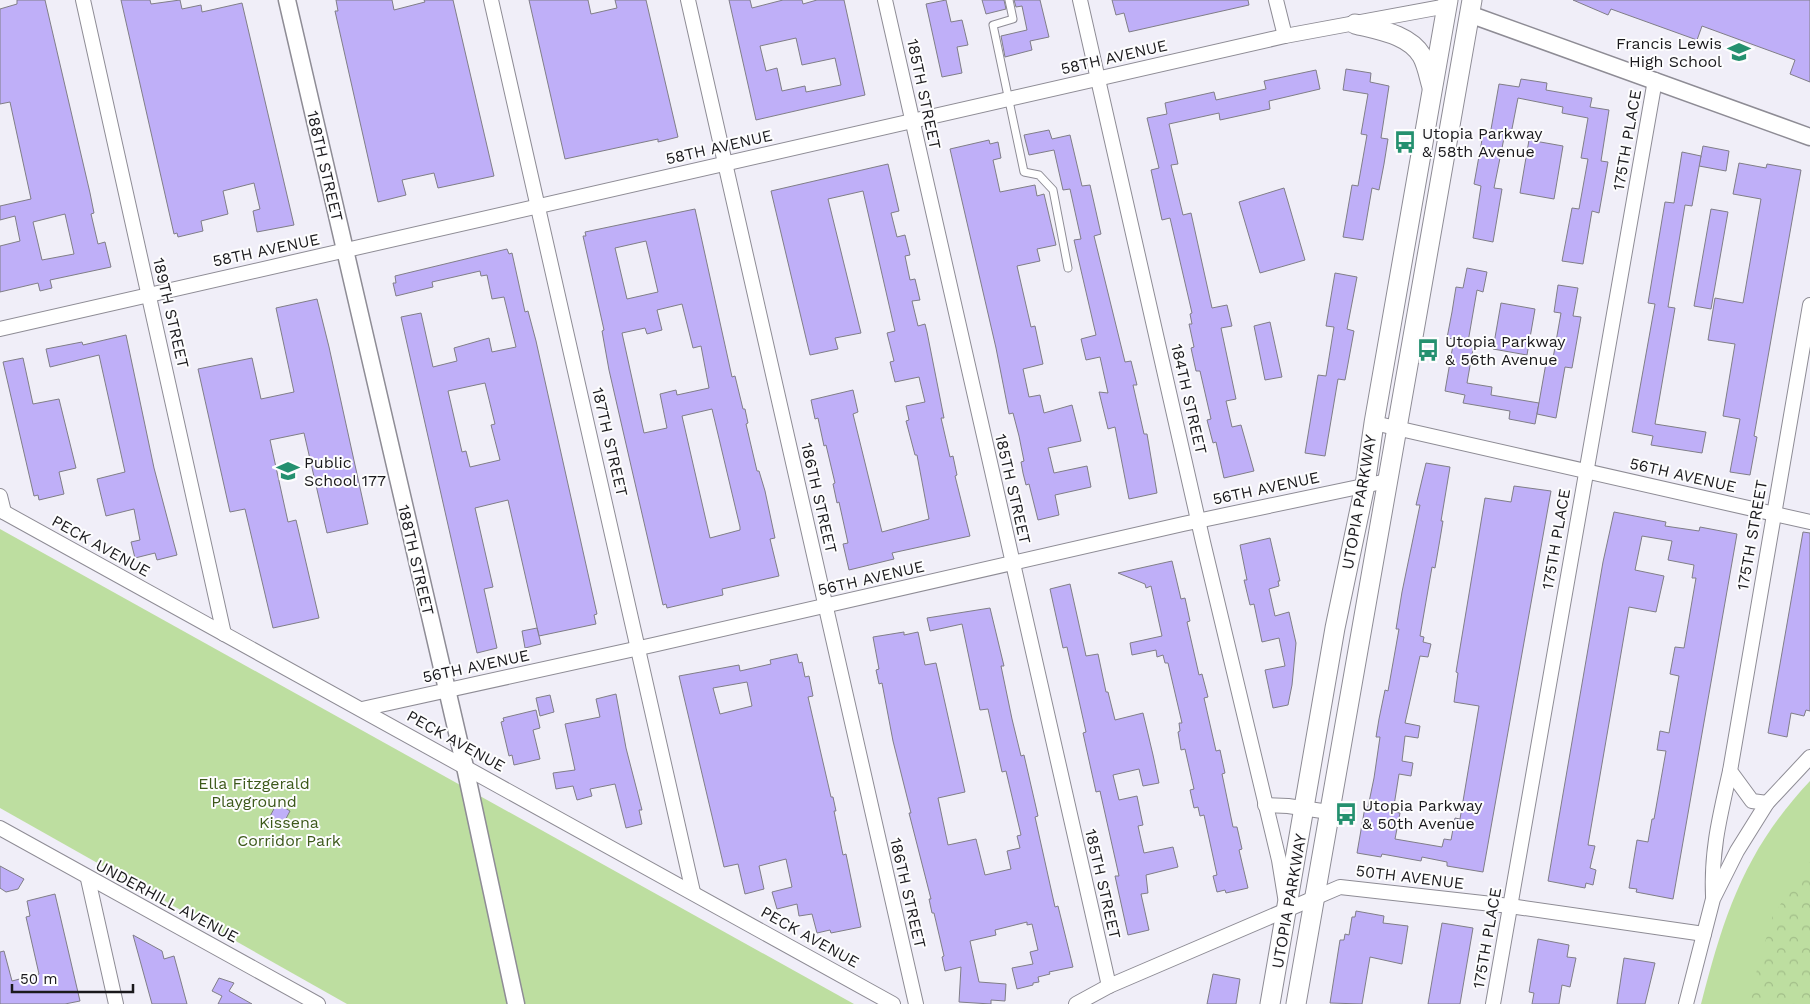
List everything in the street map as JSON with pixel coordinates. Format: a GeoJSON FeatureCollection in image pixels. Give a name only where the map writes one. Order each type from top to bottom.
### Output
{"type":"FeatureCollection","features":[{"type":"Feature","properties":{"kind":"main road","name":"UTOPIA PARKWAY"},"geometry":{"type":"LineString","coordinates":[[1270,1004],[1306,808],[1335,628],[1365,485],[1374,423],[1433,88],[1442,2]]}},
{"type":"Feature","properties":{"kind":"main road","name":"UTOPIA PARKWAY"},"geometry":{"type":"LineString","coordinates":[[1296,1004],[1471,7]]}},
{"type":"Feature","properties":{"kind":"main road"},"geometry":{"type":"LineString","coordinates":[[1355,24],[1402,38],[1412,45],[1422,56],[1433,88]]}},
{"type":"Feature","properties":{"kind":"street","name":"189TH STREET"},"geometry":{"type":"LineString","coordinates":[[83,0],[224,634]]}},
{"type":"Feature","properties":{"kind":"street","name":"188TH STREET"},"geometry":{"type":"LineString","coordinates":[[287,0],[465,767],[516,1004]]}},
{"type":"Feature","properties":{"kind":"street","name":"187TH STREET"},"geometry":{"type":"LineString","coordinates":[[491,0],[693,892]]}},
{"type":"Feature","properties":{"kind":"street","name":"186TH STREET"},"geometry":{"type":"LineString","coordinates":[[688,0],[916,1004]]}},
{"type":"Feature","properties":{"kind":"street","name":"185TH STREET"},"geometry":{"type":"LineString","coordinates":[[885,0],[1109,986]]}},
{"type":"Feature","properties":{"kind":"street","name":"184TH STREET"},"geometry":{"type":"LineString","coordinates":[[1080,0],[1198,521],[1278,860],[1287,910]]}},
{"type":"Feature","properties":{"kind":"street"},"geometry":{"type":"LineString","coordinates":[[1276,0],[1285,36]]}},
{"type":"Feature","properties":{"kind":"street","name":"58TH AVENUE"},"geometry":{"type":"LineString","coordinates":[[0,329],[149,293],[344,251],[1285,36],[1355,24],[1442,2]]}},
{"type":"Feature","properties":{"kind":"street"},"geometry":{"type":"LineString","coordinates":[[1442,2],[1471,7],[1655,80],[1810,137]]}},
{"type":"Feature","properties":{"kind":"street","name":"175TH PLACE"},"geometry":{"type":"LineString","coordinates":[[1493,1004],[1655,80]]}},
{"type":"Feature","properties":{"kind":"street","name":"175TH STREET"},"geometry":{"type":"LineString","coordinates":[[1713,899],[1712,864],[1714,846],[1730,771],[1810,305]]}},
{"type":"Feature","properties":{"kind":"street","name":"56TH AVENUE"},"geometry":{"type":"LineString","coordinates":[[1374,423],[1810,522]]}},
{"type":"Feature","properties":{"kind":"street","name":"56TH AVENUE"},"geometry":{"type":"LineString","coordinates":[[362,709],[1198,521],[1388,481]]}},
{"type":"Feature","properties":{"kind":"street"},"geometry":{"type":"LineString","coordinates":[[0,496],[2,511]]}},
{"type":"Feature","properties":{"kind":"street","name":"PECK AVENUE"},"geometry":{"type":"LineString","coordinates":[[2,511],[894,1004]]}},
{"type":"Feature","properties":{"kind":"street"},"geometry":{"type":"LineString","coordinates":[[1686,1004],[1713,899],[1737,851],[1767,804],[1810,756]]}},
{"type":"Feature","properties":{"kind":"street"},"geometry":{"type":"LineString","coordinates":[[1730,771],[1752,801],[1767,804]]}},
{"type":"Feature","properties":{"kind":"street"},"geometry":{"type":"LineString","coordinates":[[1264,805],[1306,808],[1329,812]]}},
{"type":"Feature","properties":{"kind":"street","name":"UNDERHILL AVENUE"},"geometry":{"type":"LineString","coordinates":[[0,828],[88,879],[315,1003]]}},
{"type":"Feature","properties":{"kind":"street"},"geometry":{"type":"LineString","coordinates":[[88,879],[116,1004]]}},
{"type":"Feature","properties":{"kind":"street","name":"50TH AVENUE"},"geometry":{"type":"LineString","coordinates":[[1076,1004],[1109,986],[1340,887],[1510,906],[1704,934]]}},
{"type":"Feature","properties":{"kind":"lane"},"geometry":{"type":"LineString","coordinates":[[1009,0],[1013,20],[994,25],[1024,172],[1039,175],[1053,190],[1068,268]]}},
{"type":"Feature","properties":{"kind":"green space","name":"Kissena Corridor Park"},"geometry":{"type":"Polygon","coordinates":[[[0,529],[854,1004],[347,1004],[0,808],[0,529]]]}},
{"type":"Feature","properties":{"kind":"green space"},"geometry":{"type":"Polygon","coordinates":[[[1810,781],[1810,1004],[1701,1004],[1728,912],[1753,858],[1769,832],[1810,781]]]}},
{"type":"Feature","properties":{"kind":"green space"},"geometry":{"type":"Polygon","coordinates":[[[1810,862],[1810,1004],[1747,1004],[1773,915],[1810,862]]]}},
{"type":"Feature","properties":{"kind":"building"},"geometry":{"type":"Polygon","coordinates":[[[17,0],[45,0],[90,193],[94,213],[91,214],[98,244],[105,242],[111,267],[50,280],[52,288],[40,291],[38,283],[0,292],[0,246],[20,241],[15,216],[0,220],[0,206],[31,199],[10,102],[0,104],[0,9],[17,4],[17,0]],[[65,214],[33,222],[42,260],[74,254],[65,214]]]}},
{"type":"Feature","properties":{"kind":"building"},"geometry":{"type":"Polygon","coordinates":[[[121,0],[150,0],[151,4],[180,0],[182,9],[201,5],[202,12],[242,3],[294,225],[257,232],[253,211],[260,209],[254,183],[223,191],[228,214],[201,221],[203,231],[178,237],[177,233],[174,234],[121,0]]]}},
{"type":"Feature","properties":{"kind":"building"},"geometry":{"type":"Polygon","coordinates":[[[336,0],[392,0],[394,10],[425,2],[424,0],[453,0],[494,176],[438,188],[434,173],[402,180],[406,195],[378,202],[335,11],[338,11],[336,0]]]}},
{"type":"Feature","properties":{"kind":"building"},"geometry":{"type":"Polygon","coordinates":[[[529,0],[588,0],[591,14],[617,8],[615,0],[646,0],[678,137],[658,142],[658,139],[565,159],[529,0]]]}},
{"type":"Feature","properties":{"kind":"building"},"geometry":{"type":"Polygon","coordinates":[[[729,0],[750,0],[752,8],[783,0],[802,0],[803,4],[817,0],[844,0],[865,95],[756,120],[729,0]],[[796,38],[760,46],[766,71],[777,68],[782,91],[805,86],[806,92],[841,85],[835,58],[802,65],[796,38]]]}},
{"type":"Feature","properties":{"kind":"building"},"geometry":{"type":"Polygon","coordinates":[[[946,0],[951,22],[962,20],[968,45],[957,47],[962,73],[942,77],[926,4],[946,0]]]}},
{"type":"Feature","properties":{"kind":"building"},"geometry":{"type":"Polygon","coordinates":[[[982,0],[1004,0],[1006,9],[986,14],[982,0]]]}},
{"type":"Feature","properties":{"kind":"building"},"geometry":{"type":"Polygon","coordinates":[[[1014,0],[1040,0],[1049,37],[1030,41],[1032,50],[1005,57],[1001,36],[1027,30],[1022,6],[1016,7],[1014,0]]]}},
{"type":"Feature","properties":{"kind":"building"},"geometry":{"type":"Polygon","coordinates":[[[1112,0],[1248,0],[1249,5],[1129,32],[1124,13],[1116,15],[1112,0]]]}},
{"type":"Feature","properties":{"kind":"building"},"geometry":{"type":"Polygon","coordinates":[[[1573,0],[1810,0],[1810,82],[1790,74],[1795,60],[1702,26],[1697,40],[1611,9],[1608,15],[1573,0]]]}},
{"type":"Feature","properties":{"kind":"building"},"geometry":{"type":"Polygon","coordinates":[[[1346,69],[1371,73],[1370,82],[1389,86],[1381,138],[1388,139],[1384,164],[1379,190],[1372,188],[1363,240],[1343,237],[1352,185],[1358,186],[1367,135],[1361,134],[1368,94],[1343,90],[1346,69]]]}},
{"type":"Feature","properties":{"kind":"building"},"geometry":{"type":"Polygon","coordinates":[[[1316,70],[1320,89],[1269,101],[1270,109],[1220,120],[1219,113],[1169,124],[1178,164],[1171,165],[1183,215],[1191,213],[1212,308],[1227,305],[1232,326],[1221,328],[1236,399],[1226,401],[1232,427],[1241,425],[1254,471],[1224,478],[1216,442],[1213,443],[1207,420],[1211,419],[1200,371],[1196,371],[1191,348],[1194,347],[1189,324],[1192,324],[1190,314],[1192,313],[1170,218],[1162,220],[1151,170],[1159,168],[1147,118],[1167,114],[1165,103],[1214,92],[1216,100],[1266,89],[1264,81],[1316,70]]]}},
{"type":"Feature","properties":{"kind":"building"},"geometry":{"type":"Polygon","coordinates":[[[1521,79],[1547,83],[1546,90],[1592,98],[1590,107],[1609,110],[1601,161],[1608,162],[1599,213],[1592,211],[1583,264],[1562,261],[1572,208],[1579,209],[1588,159],[1581,158],[1588,118],[1562,113],[1563,107],[1518,98],[1510,139],[1504,138],[1494,188],[1502,189],[1493,242],[1473,238],[1481,186],[1474,184],[1483,134],[1490,135],[1499,84],[1519,87],[1521,79]]]}},
{"type":"Feature","properties":{"kind":"building"},"geometry":{"type":"Polygon","coordinates":[[[1049,130],[1052,139],[1070,135],[1082,186],[1090,185],[1101,234],[1094,236],[1125,362],[1131,361],[1137,385],[1133,385],[1144,434],[1147,434],[1157,493],[1129,499],[1115,427],[1108,429],[1099,392],[1108,393],[1100,357],[1086,360],[1081,339],[1096,335],[1074,240],[1081,239],[1070,189],[1063,190],[1054,150],[1029,155],[1024,135],[1049,130]]]}},
{"type":"Feature","properties":{"kind":"building"},"geometry":{"type":"Polygon","coordinates":[[[989,140],[990,144],[998,142],[1001,158],[993,160],[1000,192],[1035,185],[1037,196],[1044,194],[1056,245],[1037,249],[1040,261],[1017,266],[1031,327],[1035,326],[1043,364],[1023,369],[1029,397],[1040,395],[1044,413],[1072,405],[1081,441],[1048,448],[1054,473],[1087,466],[1091,487],[1055,495],[1059,515],[1038,520],[1029,484],[1026,485],[1023,473],[1021,462],[1024,461],[1013,413],[1009,414],[996,348],[950,149],[989,140]]]}},
{"type":"Feature","properties":{"kind":"building"},"geometry":{"type":"Polygon","coordinates":[[[1529,140],[1563,146],[1554,199],[1520,193],[1529,140]]]}},
{"type":"Feature","properties":{"kind":"building"},"geometry":{"type":"Polygon","coordinates":[[[1703,146],[1729,151],[1726,171],[1699,166],[1703,146]]]}},
{"type":"Feature","properties":{"kind":"building"},"geometry":{"type":"Polygon","coordinates":[[[1682,152],[1701,156],[1692,206],[1685,205],[1668,307],[1675,308],[1655,424],[1706,432],[1702,453],[1651,445],[1653,436],[1632,432],[1655,304],[1648,303],[1665,202],[1674,203],[1682,152]]]}},
{"type":"Feature","properties":{"kind":"building"},"geometry":{"type":"Polygon","coordinates":[[[1739,163],[1766,168],[1767,164],[1801,170],[1754,436],[1757,437],[1750,475],[1730,472],[1740,419],[1723,416],[1735,344],[1708,340],[1715,298],[1743,303],[1761,199],[1733,194],[1739,163]]]}},
{"type":"Feature","properties":{"kind":"building"},"geometry":{"type":"Polygon","coordinates":[[[888,164],[899,211],[891,213],[897,237],[905,235],[910,255],[905,256],[910,280],[915,279],[920,300],[912,301],[918,326],[925,324],[927,332],[944,418],[941,418],[950,457],[953,456],[957,475],[955,476],[970,536],[892,553],[894,559],[849,570],[843,544],[848,543],[839,502],[837,503],[833,484],[835,483],[826,445],[824,446],[818,418],[815,419],[811,400],[853,390],[858,412],[853,414],[882,532],[929,519],[917,455],[915,455],[906,421],[909,420],[906,406],[925,402],[919,377],[895,382],[890,362],[894,361],[887,333],[895,331],[863,191],[828,199],[861,333],[835,338],[838,349],[810,355],[771,191],[888,164]]]}},
{"type":"Feature","properties":{"kind":"building"},"geometry":{"type":"Polygon","coordinates":[[[1284,188],[1305,260],[1260,273],[1239,202],[1284,188]]]}},
{"type":"Feature","properties":{"kind":"building"},"geometry":{"type":"Polygon","coordinates":[[[695,209],[732,377],[735,376],[743,409],[745,409],[748,423],[746,424],[757,471],[759,471],[765,491],[775,538],[770,539],[779,576],[722,589],[723,595],[667,608],[666,604],[663,605],[609,370],[602,331],[604,330],[583,236],[586,236],[585,232],[695,209]],[[646,241],[615,248],[627,299],[658,292],[646,241]],[[682,304],[657,310],[662,330],[647,334],[645,328],[622,333],[644,433],[667,428],[660,394],[676,390],[677,395],[709,388],[701,346],[693,348],[682,304]],[[712,409],[682,416],[710,538],[740,530],[712,409]]]}},
{"type":"Feature","properties":{"kind":"building"},"geometry":{"type":"Polygon","coordinates":[[[1711,209],[1728,212],[1711,309],[1694,306],[1711,209]]]}},
{"type":"Feature","properties":{"kind":"building"},"geometry":{"type":"Polygon","coordinates":[[[507,249],[509,254],[512,253],[525,312],[528,311],[536,341],[597,614],[594,615],[596,624],[539,636],[508,500],[475,508],[493,587],[484,589],[497,648],[477,653],[401,317],[421,313],[433,367],[457,361],[454,348],[489,338],[492,352],[516,347],[504,297],[492,299],[487,275],[481,276],[480,271],[432,282],[433,287],[396,296],[393,283],[396,283],[395,276],[507,249]],[[485,383],[448,391],[462,452],[466,451],[470,467],[500,460],[491,425],[495,424],[485,383]]]}},
{"type":"Feature","properties":{"kind":"building"},"geometry":{"type":"Polygon","coordinates":[[[1467,268],[1487,272],[1483,292],[1477,290],[1468,342],[1474,343],[1467,383],[1492,387],[1491,395],[1539,403],[1535,424],[1509,419],[1510,411],[1463,403],[1465,395],[1445,391],[1454,339],[1447,338],[1456,287],[1463,288],[1467,268]]]}},
{"type":"Feature","properties":{"kind":"building"},"geometry":{"type":"Polygon","coordinates":[[[1335,273],[1357,277],[1347,329],[1354,331],[1345,380],[1338,379],[1325,456],[1305,453],[1318,375],[1326,376],[1334,327],[1326,326],[1335,273]]]}},
{"type":"Feature","properties":{"kind":"building"},"geometry":{"type":"Polygon","coordinates":[[[1558,285],[1578,288],[1573,316],[1581,317],[1572,368],[1565,367],[1556,418],[1537,414],[1546,363],[1552,364],[1561,313],[1554,312],[1558,285]]]}},
{"type":"Feature","properties":{"kind":"building"},"geometry":{"type":"Polygon","coordinates":[[[317,299],[368,524],[327,533],[304,433],[270,440],[288,522],[296,520],[319,618],[273,628],[245,509],[230,512],[198,369],[252,358],[261,399],[294,392],[276,308],[317,299]]]}},
{"type":"Feature","properties":{"kind":"building"},"geometry":{"type":"Polygon","coordinates":[[[1501,303],[1535,309],[1527,355],[1493,349],[1501,303]]]}},
{"type":"Feature","properties":{"kind":"building"},"geometry":{"type":"Polygon","coordinates":[[[1270,322],[1282,377],[1265,380],[1254,326],[1270,322]]]}},
{"type":"Feature","properties":{"kind":"building"},"geometry":{"type":"Polygon","coordinates":[[[126,335],[154,468],[177,555],[157,560],[155,553],[135,558],[131,542],[140,540],[134,509],[106,516],[97,479],[125,472],[99,355],[50,367],[46,349],[82,342],[83,345],[126,335]]]}},
{"type":"Feature","properties":{"kind":"building"},"geometry":{"type":"Polygon","coordinates":[[[23,358],[33,404],[59,399],[76,468],[59,472],[64,494],[39,500],[38,495],[34,496],[3,362],[23,358]]]}},
{"type":"Feature","properties":{"kind":"building"},"geometry":{"type":"Polygon","coordinates":[[[1426,463],[1450,467],[1435,568],[1432,567],[1420,636],[1424,637],[1423,642],[1431,644],[1428,657],[1420,656],[1405,723],[1420,726],[1418,738],[1405,736],[1402,761],[1413,763],[1411,776],[1399,774],[1393,812],[1400,813],[1395,839],[1442,847],[1444,839],[1451,840],[1455,818],[1460,819],[1479,706],[1454,702],[1458,673],[1456,672],[1485,498],[1511,502],[1514,486],[1551,491],[1483,872],[1447,866],[1447,862],[1422,857],[1421,861],[1382,854],[1381,857],[1357,853],[1365,807],[1368,807],[1374,778],[1380,737],[1376,737],[1385,690],[1388,691],[1399,629],[1396,629],[1402,592],[1420,505],[1416,505],[1426,463]]]}},
{"type":"Feature","properties":{"kind":"building"},"geometry":{"type":"Polygon","coordinates":[[[1614,512],[1666,522],[1665,526],[1699,531],[1700,527],[1737,534],[1673,899],[1636,892],[1637,889],[1629,888],[1637,840],[1648,842],[1652,819],[1654,819],[1666,751],[1657,750],[1660,731],[1669,733],[1679,676],[1670,674],[1675,647],[1684,648],[1696,578],[1692,578],[1694,565],[1668,560],[1672,541],[1642,536],[1635,570],[1664,576],[1656,612],[1629,607],[1588,845],[1595,846],[1590,868],[1596,870],[1593,885],[1586,883],[1585,888],[1548,881],[1603,562],[1614,512]]]}},
{"type":"Feature","properties":{"kind":"building"},"geometry":{"type":"Polygon","coordinates":[[[1803,532],[1810,533],[1810,711],[1806,710],[1804,716],[1791,713],[1787,737],[1768,733],[1803,532]]]}},
{"type":"Feature","properties":{"kind":"building"},"geometry":{"type":"Polygon","coordinates":[[[1270,538],[1280,581],[1278,581],[1279,586],[1269,589],[1275,616],[1289,612],[1296,643],[1288,705],[1273,708],[1265,670],[1285,666],[1279,638],[1262,642],[1254,604],[1250,605],[1244,580],[1247,580],[1240,545],[1270,538]]]}},
{"type":"Feature","properties":{"kind":"building"},"geometry":{"type":"Polygon","coordinates":[[[1172,561],[1181,599],[1185,598],[1190,621],[1187,622],[1199,675],[1202,674],[1208,697],[1204,698],[1216,751],[1220,750],[1225,773],[1222,774],[1233,827],[1237,827],[1242,849],[1239,850],[1248,888],[1226,893],[1225,890],[1217,892],[1213,876],[1217,875],[1204,815],[1200,816],[1198,807],[1194,808],[1190,790],[1194,789],[1185,749],[1181,750],[1178,732],[1180,731],[1179,723],[1182,723],[1168,663],[1165,663],[1163,655],[1157,657],[1156,650],[1132,655],[1130,643],[1162,636],[1151,586],[1146,588],[1145,584],[1118,573],[1172,561]]]}},
{"type":"Feature","properties":{"kind":"building"},"geometry":{"type":"Polygon","coordinates":[[[1070,584],[1086,656],[1098,654],[1106,692],[1108,692],[1115,720],[1143,713],[1153,755],[1159,783],[1143,786],[1139,769],[1113,775],[1119,800],[1137,796],[1143,825],[1138,826],[1144,853],[1173,847],[1178,867],[1146,875],[1148,893],[1141,894],[1149,930],[1128,935],[1115,876],[1119,876],[1100,791],[1096,792],[1083,733],[1086,732],[1067,647],[1063,648],[1050,589],[1070,584]]]}},
{"type":"Feature","properties":{"kind":"building"},"geometry":{"type":"Polygon","coordinates":[[[990,608],[1004,666],[1001,666],[1012,719],[1021,756],[1024,755],[1038,816],[1035,817],[1055,907],[1058,906],[1073,967],[1049,972],[1050,974],[1038,977],[1039,982],[1017,989],[1012,968],[1033,964],[1030,952],[1038,950],[1032,924],[1027,925],[1027,922],[995,930],[996,935],[970,941],[979,982],[1006,984],[1005,1001],[991,1000],[991,1004],[959,1002],[961,967],[945,971],[942,957],[944,956],[909,813],[911,813],[893,741],[882,683],[879,684],[876,670],[879,669],[873,637],[904,632],[904,635],[918,632],[925,665],[936,663],[965,792],[938,798],[948,845],[976,839],[985,875],[1011,869],[1007,851],[1020,848],[1017,836],[1021,835],[1006,771],[1002,772],[988,709],[980,710],[962,624],[930,631],[927,618],[990,608]]]}},
{"type":"Feature","properties":{"kind":"building"},"geometry":{"type":"Polygon","coordinates":[[[537,628],[541,644],[525,648],[522,631],[537,628]]]}},
{"type":"Feature","properties":{"kind":"building"},"geometry":{"type":"Polygon","coordinates":[[[797,654],[799,663],[802,662],[805,677],[809,676],[813,696],[808,697],[831,797],[833,797],[843,855],[846,854],[861,927],[831,933],[830,930],[817,933],[812,914],[799,916],[797,904],[777,909],[772,892],[792,887],[786,859],[759,866],[764,889],[745,894],[738,864],[724,867],[679,676],[739,665],[740,671],[771,664],[770,660],[797,654]],[[747,682],[713,688],[720,714],[752,706],[747,682]]]}},
{"type":"Feature","properties":{"kind":"building"},"geometry":{"type":"Polygon","coordinates":[[[616,694],[626,748],[642,810],[639,810],[642,824],[626,828],[615,784],[590,789],[592,796],[577,800],[573,786],[556,789],[553,773],[575,770],[565,724],[600,717],[596,699],[616,694]]]}},
{"type":"Feature","properties":{"kind":"building"},"geometry":{"type":"Polygon","coordinates":[[[550,695],[554,712],[540,716],[536,698],[550,695]]]}},
{"type":"Feature","properties":{"kind":"building"},"geometry":{"type":"Polygon","coordinates":[[[536,710],[540,728],[533,730],[540,759],[514,765],[512,755],[509,756],[501,722],[504,721],[503,718],[536,710]]]}},
{"type":"Feature","properties":{"kind":"building"},"geometry":{"type":"Polygon","coordinates":[[[277,803],[290,811],[280,830],[267,822],[277,803]]]}},
{"type":"Feature","properties":{"kind":"building"},"geometry":{"type":"Polygon","coordinates":[[[0,866],[24,879],[18,889],[6,892],[0,888],[0,866]]]}},
{"type":"Feature","properties":{"kind":"building"},"geometry":{"type":"Polygon","coordinates":[[[55,894],[80,1001],[65,1004],[0,1004],[0,952],[4,951],[12,981],[39,974],[26,917],[30,916],[27,901],[55,894]]]}},
{"type":"Feature","properties":{"kind":"building"},"geometry":{"type":"Polygon","coordinates":[[[1356,911],[1384,916],[1383,923],[1408,926],[1402,964],[1370,957],[1362,1004],[1330,1003],[1340,940],[1344,940],[1345,934],[1349,935],[1352,917],[1355,917],[1356,911]]]}},
{"type":"Feature","properties":{"kind":"building"},"geometry":{"type":"Polygon","coordinates":[[[1442,923],[1473,928],[1460,1004],[1428,1004],[1442,923]]]}},
{"type":"Feature","properties":{"kind":"building"},"geometry":{"type":"Polygon","coordinates":[[[133,935],[162,951],[164,959],[174,956],[187,1004],[152,1004],[133,935]]]}},
{"type":"Feature","properties":{"kind":"building"},"geometry":{"type":"Polygon","coordinates":[[[1538,939],[1569,945],[1567,957],[1576,958],[1570,987],[1562,985],[1559,1004],[1532,1004],[1534,993],[1529,992],[1538,939]]]}},
{"type":"Feature","properties":{"kind":"building"},"geometry":{"type":"Polygon","coordinates":[[[1624,958],[1655,963],[1645,1004],[1617,1004],[1624,958]]]}},
{"type":"Feature","properties":{"kind":"building"},"geometry":{"type":"Polygon","coordinates":[[[1213,974],[1240,979],[1236,1004],[1207,1004],[1213,974]]]}},
{"type":"Feature","properties":{"kind":"building"},"geometry":{"type":"Polygon","coordinates":[[[219,978],[234,983],[229,991],[252,1004],[218,1004],[222,996],[212,991],[219,978]]]}},
{"type":"Feature","properties":{"kind":"place","name":"Francis Lewis High School"},"geometry":{"type":"Point","coordinates":[1739,52]}},
{"type":"Feature","properties":{"kind":"place","name":"Utopia Parkway & 58th Avenue"},"geometry":{"type":"Point","coordinates":[1405,142]}},
{"type":"Feature","properties":{"kind":"place","name":"Utopia Parkway & 56th Avenue"},"geometry":{"type":"Point","coordinates":[1428,350]}},
{"type":"Feature","properties":{"kind":"place","name":"Public School 177"},"geometry":{"type":"Point","coordinates":[288,471]}},
{"type":"Feature","properties":{"kind":"place","name":"Utopia Parkway & 50th Avenue"},"geometry":{"type":"Point","coordinates":[1346,814]}},
{"type":"Feature","properties":{"kind":"park label","name":"Ella Fitzgerald Playground"},"geometry":{"type":"Point","coordinates":[254,792]}}]}
